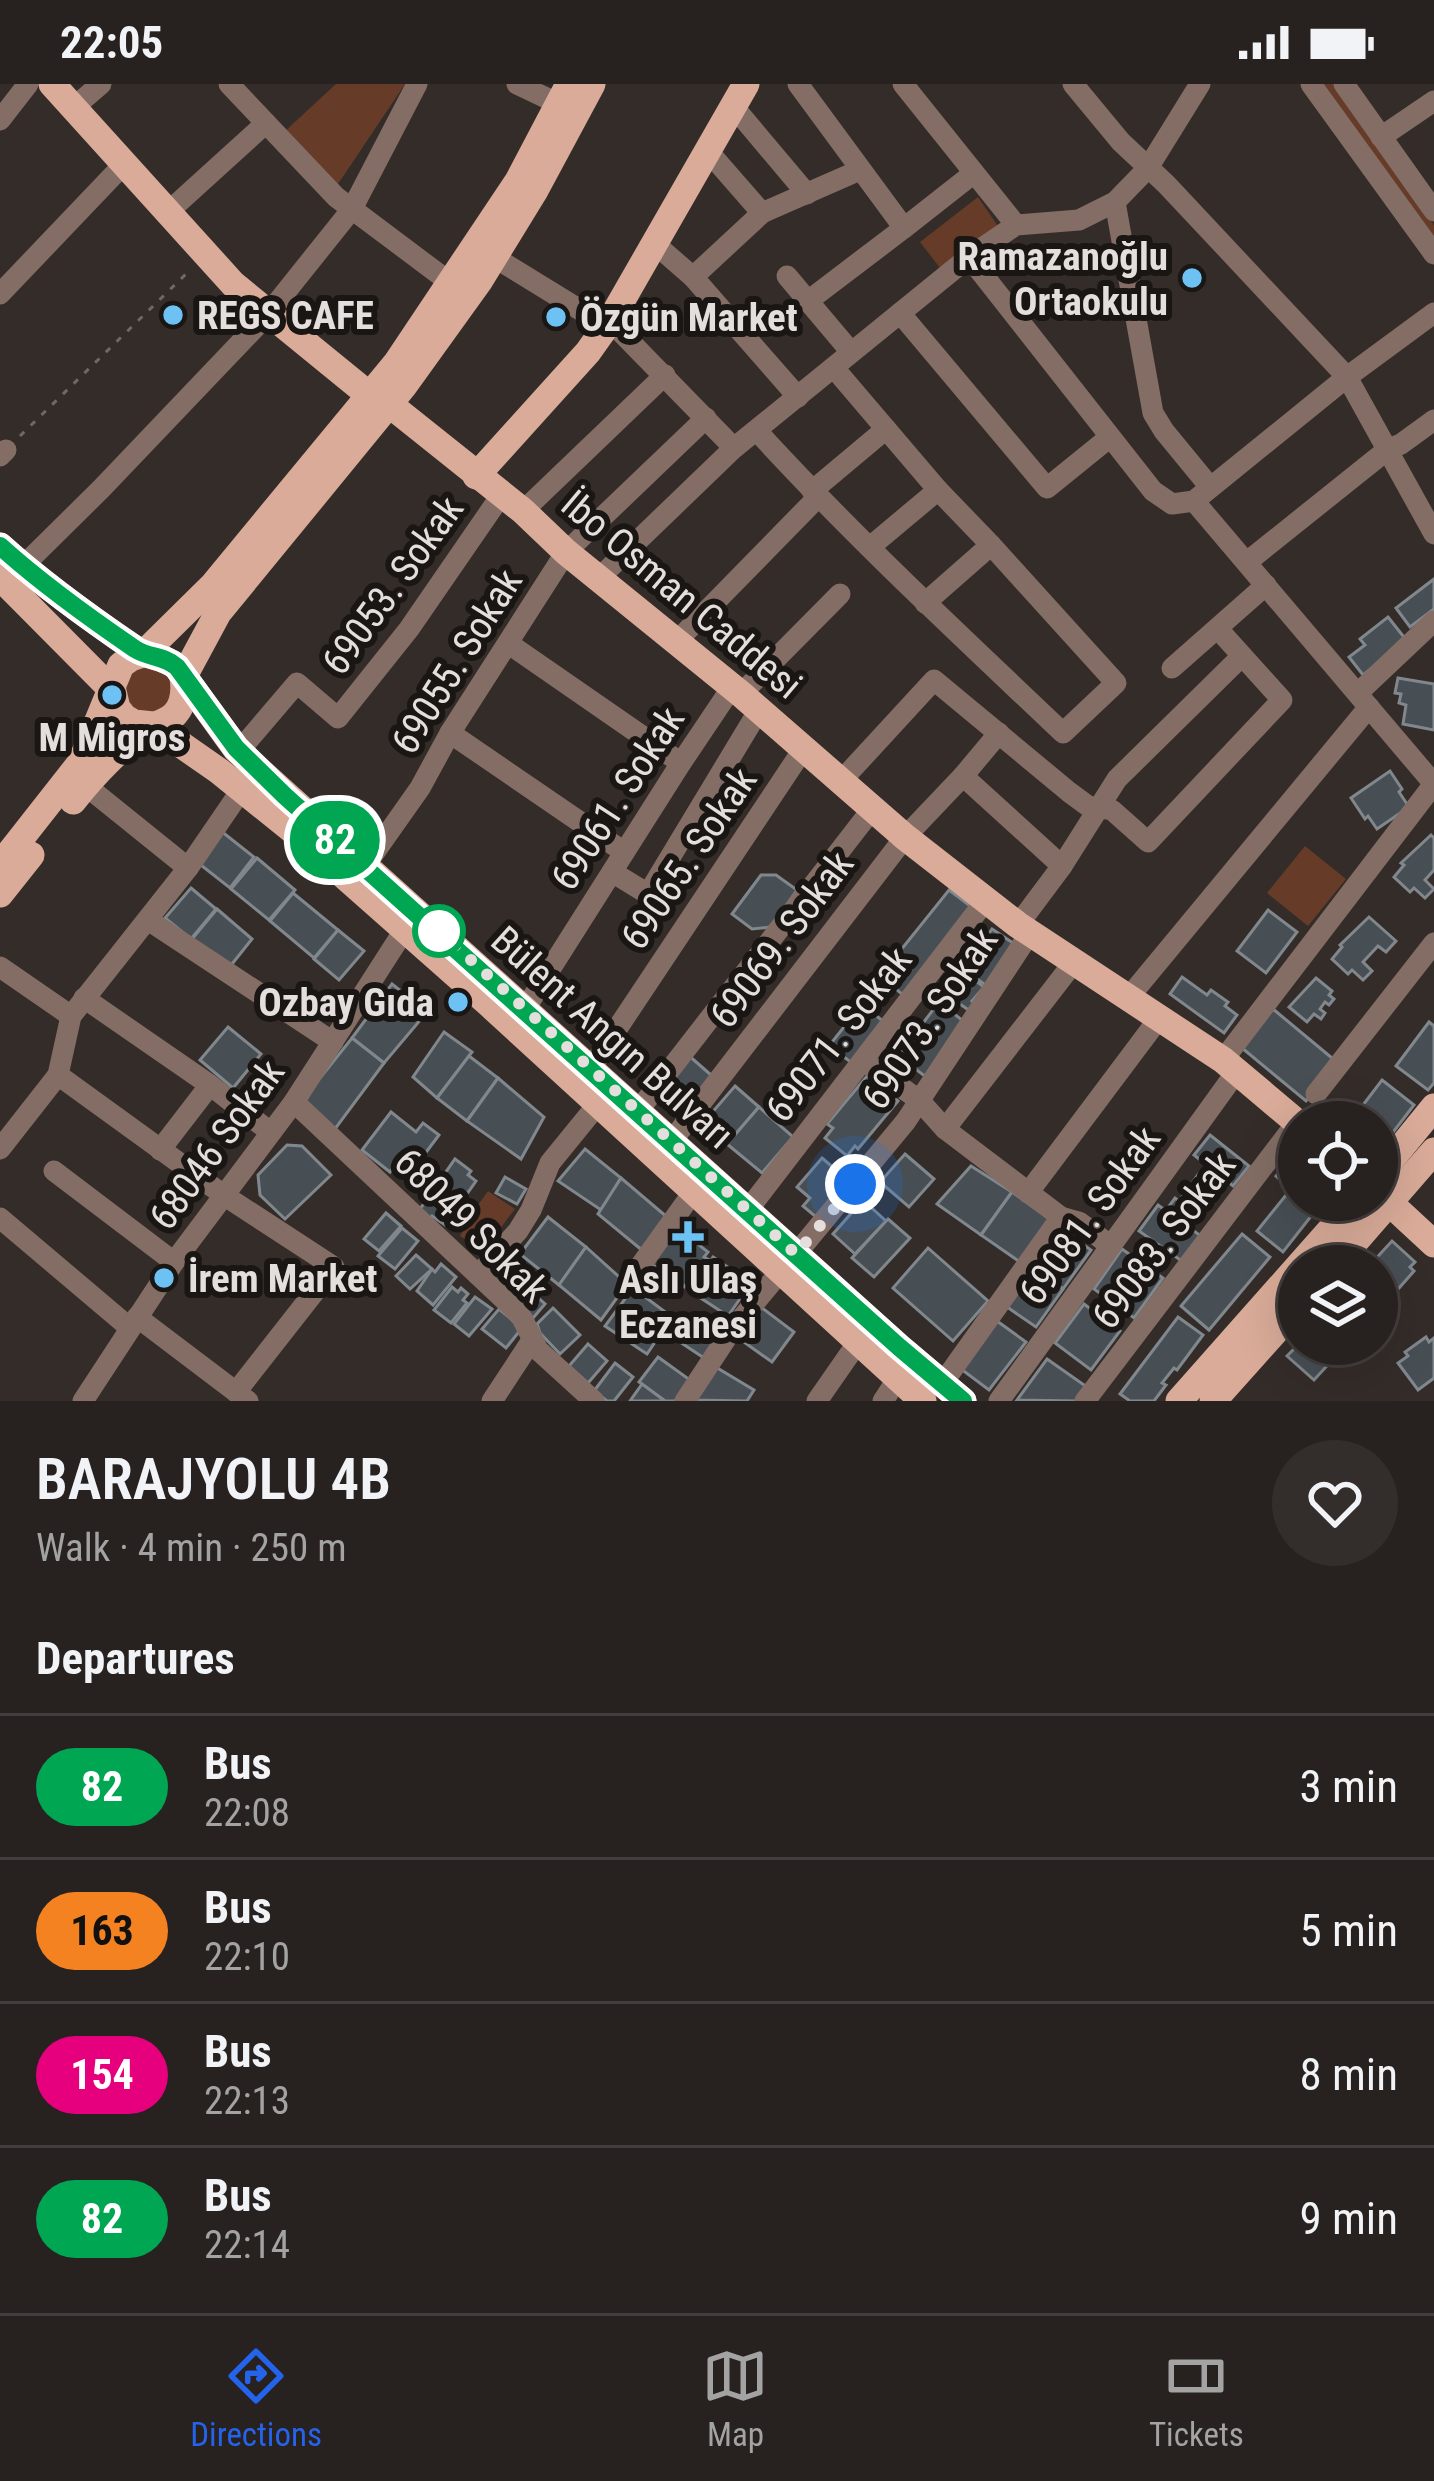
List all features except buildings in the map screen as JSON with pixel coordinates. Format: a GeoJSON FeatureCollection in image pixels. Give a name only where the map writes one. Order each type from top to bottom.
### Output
{"type":"FeatureCollection","features":[{"type":"Feature","properties":{"kind":"main road","name":"İbo Osman Caddesi"},"geometry":{"type":"LineString","coordinates":[[52,84],[233,284],[268,314],[512,502],[904,837],[1024,929],[1230,1065],[1278,1106]]}},
{"type":"Feature","properties":{"kind":"main road"},"geometry":{"type":"LineString","coordinates":[[0,865],[81,762],[122,665],[143,654],[213,585],[436,344],[534,193],[592,84]]}},
{"type":"Feature","properties":{"kind":"main road"},"geometry":{"type":"LineString","coordinates":[[0,894],[86,785],[152,725],[176,714],[182,703],[183,678],[218,613],[382,398],[518,181],[564,94]]}},
{"type":"Feature","properties":{"kind":"main road"},"geometry":{"type":"LineString","coordinates":[[476,476],[588,352],[610,321],[739,95]]}},
{"type":"Feature","properties":{"kind":"main road","name":"Bülent Angın Bulvarı"},"geometry":{"type":"LineString","coordinates":[[0,546],[7,579],[112,692],[124,717],[152,725],[242,789],[405,929],[694,1191],[788,1263],[942,1395]]}},
{"type":"Feature","properties":{"kind":"main road","name":"Bülent Angın Bulvarı"},"geometry":{"type":"LineString","coordinates":[[7,579],[88,618],[143,654],[167,658],[239,751],[747,1211],[858,1342],[890,1390],[942,1395]]}},
{"type":"Feature","properties":{"kind":"main road"},"geometry":{"type":"LineString","coordinates":[[1398,1151],[1434,1107]]}},
{"type":"Feature","properties":{"kind":"main road"},"geometry":{"type":"LineString","coordinates":[[1398,1184],[1434,1151]]}},
{"type":"Feature","properties":{"kind":"main road"},"geometry":{"type":"LineString","coordinates":[[1398,1210],[1434,1244]]}},
{"type":"Feature","properties":{"kind":"main road"},"geometry":{"type":"LineString","coordinates":[[1179,1401],[1338,1221]]}},
{"type":"Feature","properties":{"kind":"main road"},"geometry":{"type":"LineString","coordinates":[[1213,1401],[1278,1328]]}},
{"type":"Feature","properties":{"kind":"street"},"geometry":{"type":"LineString","coordinates":[[0,119],[28,84]]}},
{"type":"Feature","properties":{"kind":"street"},"geometry":{"type":"LineString","coordinates":[[74,108],[101,84]]}},
{"type":"Feature","properties":{"kind":"street"},"geometry":{"type":"LineString","coordinates":[[7,579],[101,489],[268,314],[352,208],[417,84]]}},
{"type":"Feature","properties":{"kind":"street"},"geometry":{"type":"LineString","coordinates":[[517,84],[564,94]]}},
{"type":"Feature","properties":{"kind":"street"},"geometry":{"type":"LineString","coordinates":[[798,84],[904,228]]}},
{"type":"Feature","properties":{"kind":"street"},"geometry":{"type":"LineString","coordinates":[[1073,84],[1121,142],[1347,377],[1434,534]]}},
{"type":"Feature","properties":{"kind":"street"},"geometry":{"type":"LineString","coordinates":[[598,579],[734,448],[969,257],[1016,225],[1079,220],[1115,202],[1148,168],[1200,84]]}},
{"type":"Feature","properties":{"kind":"street"},"geometry":{"type":"LineString","coordinates":[[1311,84],[1434,254]]}},
{"type":"Feature","properties":{"kind":"street"},"geometry":{"type":"LineString","coordinates":[[1345,84],[1434,211]]}},
{"type":"Feature","properties":{"kind":"street"},"geometry":{"type":"LineString","coordinates":[[907,85],[1016,225]]}},
{"type":"Feature","properties":{"kind":"street"},"geometry":{"type":"LineString","coordinates":[[237,86],[336,196],[452,284]]}},
{"type":"Feature","properties":{"kind":"street"},"geometry":{"type":"LineString","coordinates":[[739,95],[807,194]]}},
{"type":"Feature","properties":{"kind":"street"},"geometry":{"type":"LineString","coordinates":[[1381,137],[1434,101]]}},
{"type":"Feature","properties":{"kind":"street"},"geometry":{"type":"LineString","coordinates":[[168,212],[266,123]]}},
{"type":"Feature","properties":{"kind":"street"},"geometry":{"type":"LineString","coordinates":[[706,150],[763,212]]}},
{"type":"Feature","properties":{"kind":"street"},"geometry":{"type":"LineString","coordinates":[[0,294],[124,164]]}},
{"type":"Feature","properties":{"kind":"street"},"geometry":{"type":"LineString","coordinates":[[693,278],[763,212],[860,170]]}},
{"type":"Feature","properties":{"kind":"street"},"geometry":{"type":"LineString","coordinates":[[808,302],[974,173]]}},
{"type":"Feature","properties":{"kind":"street"},"geometry":{"type":"LineString","coordinates":[[1115,202],[1153,412],[1247,562],[1434,784]]}},
{"type":"Feature","properties":{"kind":"street"},"geometry":{"type":"LineString","coordinates":[[655,244],[693,278],[798,397]]}},
{"type":"Feature","properties":{"kind":"street"},"geometry":{"type":"LineString","coordinates":[[494,257],[590,316],[610,321],[734,448]]}},
{"type":"Feature","properties":{"kind":"street"},"geometry":{"type":"LineString","coordinates":[[969,257],[1153,491],[1172,504],[1202,494],[1434,313]]}},
{"type":"Feature","properties":{"kind":"street"},"geometry":{"type":"LineString","coordinates":[[787,276],[851,352]]}},
{"type":"Feature","properties":{"kind":"street"},"geometry":{"type":"LineString","coordinates":[[900,313],[1047,488],[1109,437]]}},
{"type":"Feature","properties":{"kind":"street"},"geometry":{"type":"LineString","coordinates":[[758,431],[925,603],[1064,733],[1115,683],[938,490],[834,368]]}},
{"type":"Feature","properties":{"kind":"street","name":"69053. Sokak"},"geometry":{"type":"LineString","coordinates":[[239,751],[297,682],[338,718],[512,502],[665,375]]}},
{"type":"Feature","properties":{"kind":"street","name":"69055. Sokak"},"geometry":{"type":"LineString","coordinates":[[364,866],[419,788],[566,552],[706,418]]}},
{"type":"Feature","properties":{"kind":"street"},"geometry":{"type":"LineString","coordinates":[[1247,562],[1387,450],[1434,420]]}},
{"type":"Feature","properties":{"kind":"street"},"geometry":{"type":"LineString","coordinates":[[675,643],[815,494],[886,429]]}},
{"type":"Feature","properties":{"kind":"street"},"geometry":{"type":"LineString","coordinates":[[870,547],[938,490]]}},
{"type":"Feature","properties":{"kind":"street"},"geometry":{"type":"LineString","coordinates":[[925,603],[991,545]]}},
{"type":"Feature","properties":{"kind":"street"},"geometry":{"type":"LineString","coordinates":[[1172,668],[1266,585]]}},
{"type":"Feature","properties":{"kind":"street"},"geometry":{"type":"LineString","coordinates":[[450,733],[618,862],[648,894],[744,697],[840,595]]}},
{"type":"Feature","properties":{"kind":"street"},"geometry":{"type":"LineString","coordinates":[[1129,997],[1363,700],[1434,621]]}},
{"type":"Feature","properties":{"kind":"street"},"geometry":{"type":"LineString","coordinates":[[841,781],[934,680],[1069,792],[1088,806],[1112,810],[1148,842],[1282,700],[1218,628]]}},
{"type":"Feature","properties":{"kind":"street"},"geometry":{"type":"LineString","coordinates":[[509,644],[681,763]]}},
{"type":"Feature","properties":{"kind":"street","name":"69073. Sokak"},"geometry":{"type":"LineString","coordinates":[[788,1263],[907,1121],[1117,779],[1242,656]]}},
{"type":"Feature","properties":{"kind":"street","name":"69061. Sokak"},"geometry":{"type":"LineString","coordinates":[[526,1009],[681,763],[744,697]]}},
{"type":"Feature","properties":{"kind":"street","name":"69069. Sokak"},"geometry":{"type":"LineString","coordinates":[[671,1142],[904,837],[999,733]]}},
{"type":"Feature","properties":{"kind":"street","name":"69065. Sokak"},"geometry":{"type":"LineString","coordinates":[[591,1067],[804,748]]}},
{"type":"Feature","properties":{"kind":"street"},"geometry":{"type":"LineString","coordinates":[[964,776],[1062,866]]}},
{"type":"Feature","properties":{"kind":"street","name":"69081. Sokak"},"geometry":{"type":"LineString","coordinates":[[999,1401],[1111,1246],[1230,1065],[1434,784]]}},
{"type":"Feature","properties":{"kind":"street"},"geometry":{"type":"LineString","coordinates":[[86,785],[188,868]]}},
{"type":"Feature","properties":{"kind":"street"},"geometry":{"type":"LineString","coordinates":[[0,1149],[58,1075],[78,1007],[188,868],[242,789]]}},
{"type":"Feature","properties":{"kind":"street"},"geometry":{"type":"LineString","coordinates":[[638,1111],[873,808]]}},
{"type":"Feature","properties":{"kind":"street","name":"69071. Sokak"},"geometry":{"type":"LineString","coordinates":[[747,1211],[986,900]]}},
{"type":"Feature","properties":{"kind":"street"},"geometry":{"type":"LineString","coordinates":[[148,920],[333,1042]]}},
{"type":"Feature","properties":{"kind":"street","name":"68046 Sokak"},"geometry":{"type":"LineString","coordinates":[[83,1401],[173,1262],[294,1102],[405,929]]}},
{"type":"Feature","properties":{"kind":"street"},"geometry":{"type":"LineString","coordinates":[[1316,1094],[1434,943]]}},
{"type":"Feature","properties":{"kind":"street"},"geometry":{"type":"LineString","coordinates":[[945,1129],[1074,962]]}},
{"type":"Feature","properties":{"kind":"street"},"geometry":{"type":"LineString","coordinates":[[0,967],[210,1085],[269,1131]]}},
{"type":"Feature","properties":{"kind":"street"},"geometry":{"type":"LineString","coordinates":[[1028,1193],[1160,1017]]}},
{"type":"Feature","properties":{"kind":"street"},"geometry":{"type":"LineString","coordinates":[[864,1061],[919,1100],[945,1129],[1060,1217],[1079,1222],[1111,1246]]}},
{"type":"Feature","properties":{"kind":"street"},"geometry":{"type":"LineString","coordinates":[[0,1218],[134,1322],[242,1396],[334,1267],[225,1196],[58,1075]]}},
{"type":"Feature","properties":{"kind":"street"},"geometry":{"type":"LineString","coordinates":[[160,1150],[210,1085]]}},
{"type":"Feature","properties":{"kind":"street","name":"68049 Sokak"},"geometry":{"type":"LineString","coordinates":[[294,1102],[522,1318],[538,1350],[594,1401]]}},
{"type":"Feature","properties":{"kind":"street"},"geometry":{"type":"LineString","coordinates":[[478,1275],[518,1231],[550,1163],[598,1104]]}},
{"type":"Feature","properties":{"kind":"street","name":"69083. Sokak"},"geometry":{"type":"LineString","coordinates":[[1085,1401],[1278,1149]]}},
{"type":"Feature","properties":{"kind":"street"},"geometry":{"type":"LineString","coordinates":[[54,1171],[173,1262]]}},
{"type":"Feature","properties":{"kind":"street"},"geometry":{"type":"LineString","coordinates":[[633,1276],[694,1191]]}},
{"type":"Feature","properties":{"kind":"street"},"geometry":{"type":"LineString","coordinates":[[942,1395],[1060,1217]]}},
{"type":"Feature","properties":{"kind":"street"},"geometry":{"type":"LineString","coordinates":[[685,1401],[731,1331],[788,1263]]}},
{"type":"Feature","properties":{"kind":"street"},"geometry":{"type":"LineString","coordinates":[[492,1401],[532,1340]]}},
{"type":"Feature","properties":{"kind":"street"},"geometry":{"type":"LineString","coordinates":[[817,1401],[858,1342]]}},
{"type":"Feature","properties":{"kind":"path"},"geometry":{"type":"LineString","coordinates":[[3,453],[206,254]]}},
{"type":"Feature","properties":{"kind":"shaded area"},"geometry":{"type":"Polygon","coordinates":[[[336,84],[405,84],[336,187],[283,133],[336,84]]]}},
{"type":"Feature","properties":{"kind":"shaded area"},"geometry":{"type":"Polygon","coordinates":[[[1324,84],[1335,84],[1348,102],[1434,225],[1434,238],[1324,84]]]}},
{"type":"Feature","properties":{"kind":"shaded area"},"geometry":{"type":"Polygon","coordinates":[[[978,197],[1002,232],[944,273],[920,242],[978,197]]]}},
{"type":"Feature","properties":{"kind":"shaded area"},"geometry":{"type":"Polygon","coordinates":[[[148,667],[164,674],[171,690],[164,706],[148,713],[132,706],[125,690],[132,674],[148,667]]]}},
{"type":"Feature","properties":{"kind":"shaded area"},"geometry":{"type":"Polygon","coordinates":[[[1305,846],[1346,879],[1308,926],[1267,893],[1305,846]]]}},
{"type":"Feature","properties":{"kind":"shaded area"},"geometry":{"type":"Polygon","coordinates":[[[488,1191],[515,1209],[483,1251],[460,1236],[488,1191]]]}},
{"type":"Feature","properties":{"kind":"bus line","name":"82"},"geometry":{"type":"LineString","coordinates":[[0,546],[88,618],[143,654],[167,658],[236,748],[285,796],[963,1401]]}},
{"type":"Feature","properties":{"kind":"place","name":"Ramazanoğlu Ortaokulu"},"geometry":{"type":"Point","coordinates":[1192,278]}},
{"type":"Feature","properties":{"kind":"place","name":"REGS CAFE"},"geometry":{"type":"Point","coordinates":[173,315]}},
{"type":"Feature","properties":{"kind":"place","name":"Özgün Market"},"geometry":{"type":"Point","coordinates":[556,317]}},
{"type":"Feature","properties":{"kind":"place","name":"M Migros"},"geometry":{"type":"Point","coordinates":[112,695]}},
{"type":"Feature","properties":{"kind":"place","name":"Ozbay Gıda"},"geometry":{"type":"Point","coordinates":[458,1002]}},
{"type":"Feature","properties":{"kind":"place","name":"Aslı Ulaş Eczanesi"},"geometry":{"type":"Point","coordinates":[688,1237]}},
{"type":"Feature","properties":{"kind":"place","name":"İrem Market"},"geometry":{"type":"Point","coordinates":[164,1278]}},
{"type":"Feature","properties":{"kind":"route"},"geometry":{"type":"LineString","coordinates":[[439,931],[796,1254],[855,1184]]}}]}
